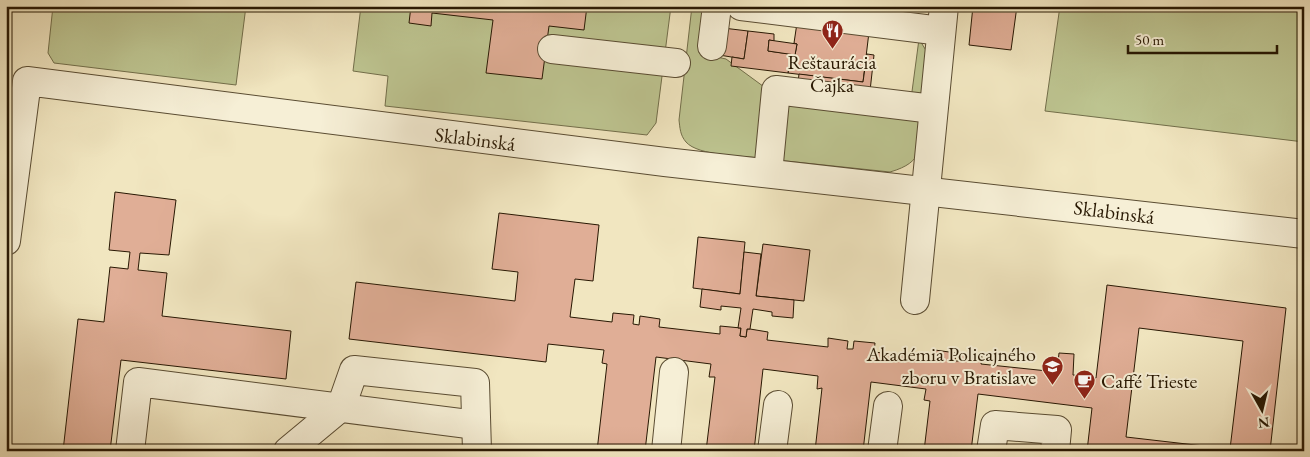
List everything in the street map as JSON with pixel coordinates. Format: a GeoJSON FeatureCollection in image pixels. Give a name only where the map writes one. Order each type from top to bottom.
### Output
{"type":"FeatureCollection","features":[{"type":"Feature","properties":{"kind":"street"},"geometry":{"type":"LineString","coordinates":[[712,46],[717,6]]}},
{"type":"Feature","properties":{"kind":"street"},"geometry":{"type":"LineString","coordinates":[[741,6],[942,18],[916,300]]}},
{"type":"Feature","properties":{"kind":"street"},"geometry":{"type":"LineString","coordinates":[[552,49],[676,63]]}},
{"type":"Feature","properties":{"kind":"street","name":"Sklabinská"},"geometry":{"type":"LineString","coordinates":[[10,175],[26,81],[370,126],[1304,234]]}},
{"type":"Feature","properties":{"kind":"street"},"geometry":{"type":"LineString","coordinates":[[768,173],[776,90],[933,109]]}},
{"type":"Feature","properties":{"kind":"street"},"geometry":{"type":"LineString","coordinates":[[6,241],[10,175]]}},
{"type":"Feature","properties":{"kind":"street"},"geometry":{"type":"LineString","coordinates":[[130,451],[138,382],[341,406],[477,438],[476,383],[354,370],[341,406],[288,451]]}},
{"type":"Feature","properties":{"kind":"street"},"geometry":{"type":"LineString","coordinates":[[666,451],[674,372]]}},
{"type":"Feature","properties":{"kind":"street"},"geometry":{"type":"LineString","coordinates":[[772,451],[778,405]]}},
{"type":"Feature","properties":{"kind":"street"},"geometry":{"type":"LineString","coordinates":[[882,451],[888,406]]}},
{"type":"Feature","properties":{"kind":"street"},"geometry":{"type":"LineString","coordinates":[[991,451],[995,424],[1057,430],[1055,451]]}},
{"type":"Feature","properties":{"kind":"green space"},"geometry":{"type":"Polygon","coordinates":[[[53,6],[246,6],[236,85],[54,63],[48,53],[53,6]]]}},
{"type":"Feature","properties":{"kind":"green space"},"geometry":{"type":"Polygon","coordinates":[[[361,6],[671,6],[656,123],[647,135],[385,106],[388,76],[353,71],[361,6]]]}},
{"type":"Feature","properties":{"kind":"green space"},"geometry":{"type":"Polygon","coordinates":[[[692,6],[706,6],[699,53],[726,59],[771,92],[762,158],[711,153],[692,147],[683,137],[679,120],[692,6]]]}},
{"type":"Feature","properties":{"kind":"green space"},"geometry":{"type":"Polygon","coordinates":[[[1060,6],[1304,6],[1304,142],[1045,111],[1060,6]]]}},
{"type":"Feature","properties":{"kind":"green space"},"geometry":{"type":"Polygon","coordinates":[[[919,39],[930,57],[926,100],[911,99],[919,39]]]}},
{"type":"Feature","properties":{"kind":"green space"},"geometry":{"type":"Polygon","coordinates":[[[784,104],[924,114],[919,151],[910,163],[890,172],[777,160],[784,104]]]}},
{"type":"Feature","properties":{"kind":"building"},"geometry":{"type":"Polygon","coordinates":[[[411,6],[587,6],[584,30],[549,26],[542,79],[486,73],[493,20],[432,13],[431,26],[409,23],[411,6]]]}},
{"type":"Feature","properties":{"kind":"building"},"geometry":{"type":"Polygon","coordinates":[[[973,6],[1017,6],[1011,50],[969,45],[973,6]]]}},
{"type":"Feature","properties":{"kind":"building","name":"Reštaurácia Čajka"},"geometry":{"type":"Polygon","coordinates":[[[797,23],[869,32],[863,82],[788,73],[790,54],[795,55],[797,44],[794,43],[797,23]]]}},
{"type":"Feature","properties":{"kind":"building"},"geometry":{"type":"Polygon","coordinates":[[[723,28],[748,31],[744,59],[719,55],[723,28]]]}},
{"type":"Feature","properties":{"kind":"building"},"geometry":{"type":"Polygon","coordinates":[[[748,31],[774,34],[774,41],[769,40],[768,51],[790,54],[788,73],[731,66],[732,57],[744,59],[748,31]]]}},
{"type":"Feature","properties":{"kind":"building"},"geometry":{"type":"Polygon","coordinates":[[[769,40],[797,44],[795,55],[768,51],[769,40]]]}},
{"type":"Feature","properties":{"kind":"building"},"geometry":{"type":"Polygon","coordinates":[[[867,54],[874,55],[870,91],[798,82],[799,74],[863,82],[867,54]]]}},
{"type":"Feature","properties":{"kind":"building"},"geometry":{"type":"Polygon","coordinates":[[[115,192],[176,200],[169,255],[140,253],[138,270],[167,273],[162,316],[291,331],[286,379],[121,360],[110,451],[63,451],[78,319],[104,322],[110,267],[128,269],[130,252],[109,250],[115,192]]]}},
{"type":"Feature","properties":{"kind":"building"},"geometry":{"type":"Polygon","coordinates":[[[499,213],[599,225],[593,281],[575,279],[570,317],[612,322],[613,313],[634,315],[633,324],[639,325],[640,316],[660,319],[659,327],[720,334],[720,326],[741,328],[740,336],[746,337],[747,329],[750,329],[768,332],[767,340],[828,347],[828,338],[848,341],[847,349],[853,349],[854,341],[875,343],[874,352],[934,359],[935,350],[956,353],[955,361],[960,361],[961,353],[982,356],[981,364],[1057,372],[1059,353],[1074,354],[1073,375],[1096,378],[1107,285],[1286,308],[1270,451],[1087,451],[1092,408],[978,394],[971,451],[924,451],[930,401],[924,400],[926,389],[871,382],[863,451],[815,451],[822,388],[817,389],[818,376],[763,369],[754,451],[706,451],[715,377],[709,377],[711,364],[656,357],[645,451],[597,451],[607,364],[602,363],[604,350],[548,344],[546,362],[349,339],[356,282],[515,301],[518,272],[492,269],[499,213]],[[1139,328],[1126,437],[1230,449],[1243,341],[1139,328]]]}},
{"type":"Feature","properties":{"kind":"building"},"geometry":{"type":"Polygon","coordinates":[[[698,237],[745,242],[740,294],[693,288],[698,237]]]}},
{"type":"Feature","properties":{"kind":"building"},"geometry":{"type":"Polygon","coordinates":[[[763,244],[810,250],[804,301],[756,296],[763,244]]]}},
{"type":"Feature","properties":{"kind":"building"},"geometry":{"type":"Polygon","coordinates":[[[744,252],[761,254],[756,296],[794,300],[793,318],[772,316],[772,312],[753,309],[750,329],[747,329],[746,337],[740,336],[741,328],[738,328],[741,308],[721,306],[721,310],[700,307],[702,289],[740,294],[744,252]]]}},
{"type":"Feature","properties":{"kind":"place","name":"Reštaurácia Čajka"},"geometry":{"type":"Point","coordinates":[832,49]}},
{"type":"Feature","properties":{"kind":"place","name":"Akadémia Policajného zboru v Bratislave"},"geometry":{"type":"Point","coordinates":[1052,385]}},
{"type":"Feature","properties":{"kind":"place","name":"Caffé Trieste"},"geometry":{"type":"Point","coordinates":[1085,400]}}]}
